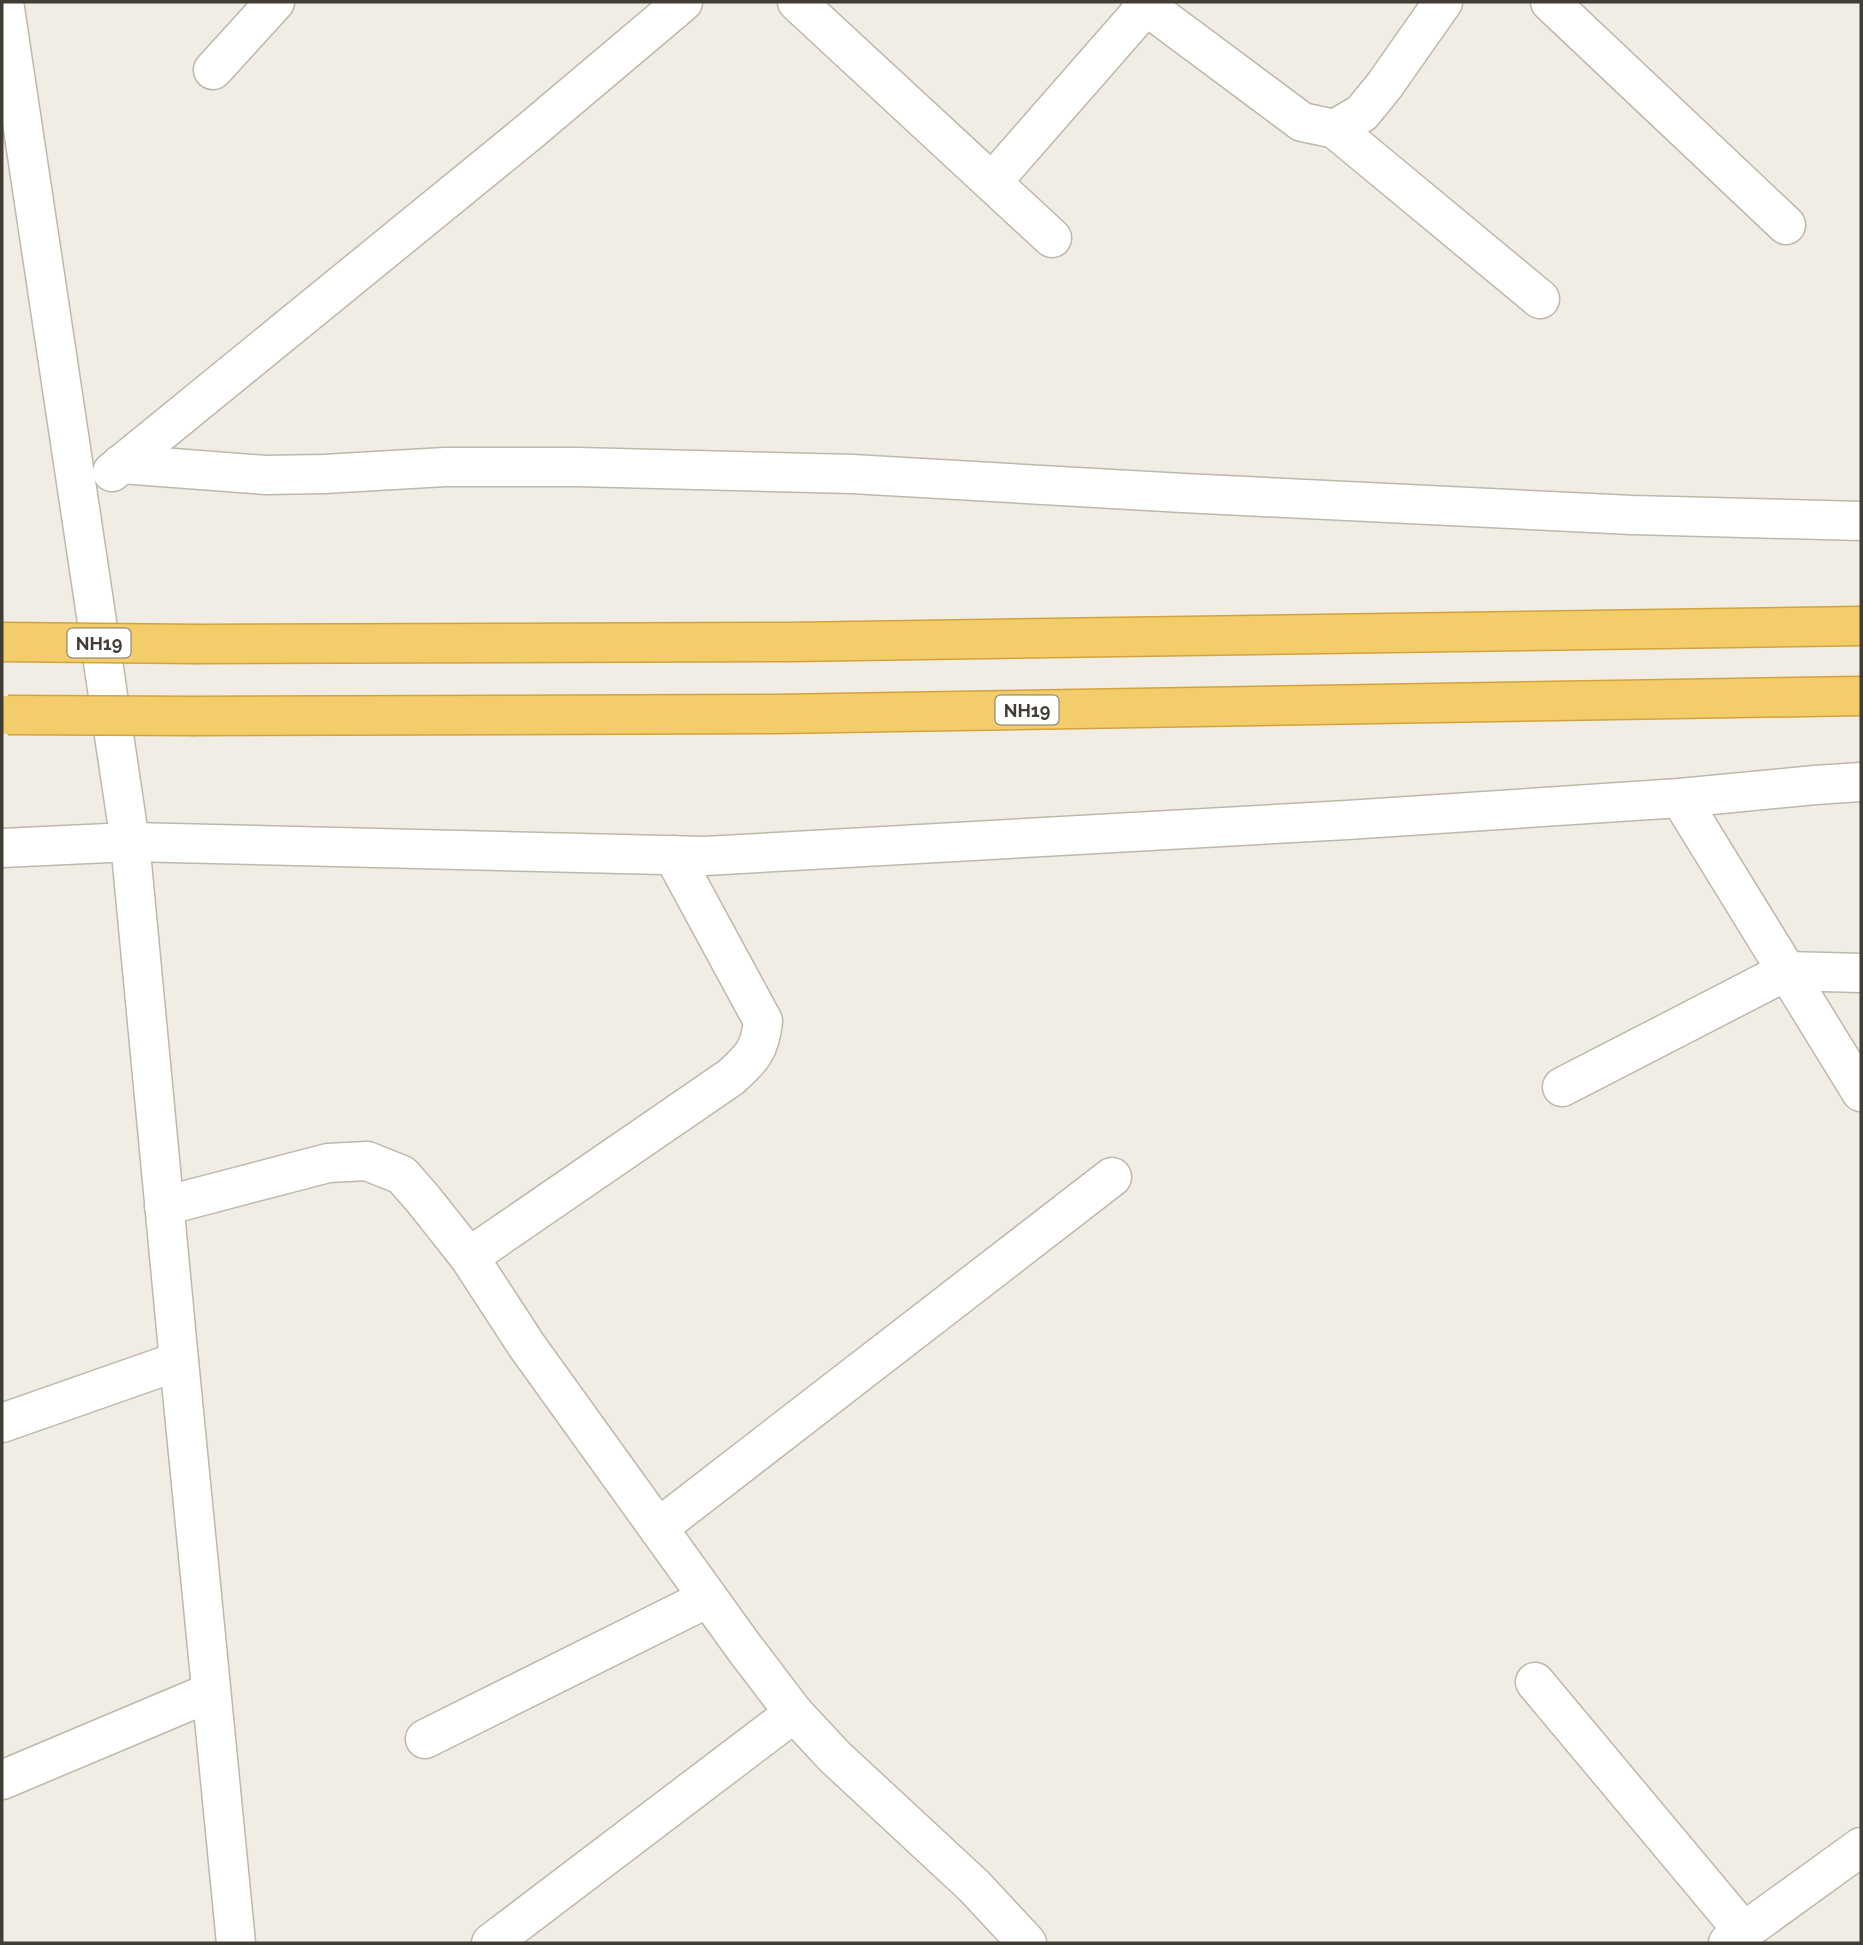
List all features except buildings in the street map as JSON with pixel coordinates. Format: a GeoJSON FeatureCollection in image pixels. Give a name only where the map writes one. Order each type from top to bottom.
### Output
{"type":"FeatureCollection","features":[{"type":"Feature","properties":{"kind":"highway","name":"NH19"},"geometry":{"type":"LineString","coordinates":[[2,642],[790,642],[1861,626]]}},
{"type":"Feature","properties":{"kind":"highway","name":"NH19"},"geometry":{"type":"LineString","coordinates":[[5,715],[776,714],[1861,696]]}},
{"type":"Feature","properties":{"kind":"street"},"geometry":{"type":"LineString","coordinates":[[4,2],[130,842],[236,1943]]}},
{"type":"Feature","properties":{"kind":"street"},"geometry":{"type":"LineString","coordinates":[[213,70],[275,2]]}},
{"type":"Feature","properties":{"kind":"street"},"geometry":{"type":"LineString","coordinates":[[80,498],[529,132],[683,2]]}},
{"type":"Feature","properties":{"kind":"street"},"geometry":{"type":"LineString","coordinates":[[797,2],[1052,238]]}},
{"type":"Feature","properties":{"kind":"street"},"geometry":{"type":"LineString","coordinates":[[1335,129],[1362,113],[1443,2]]}},
{"type":"Feature","properties":{"kind":"street"},"geometry":{"type":"LineString","coordinates":[[1550,2],[1786,225]]}},
{"type":"Feature","properties":{"kind":"street"},"geometry":{"type":"LineString","coordinates":[[992,182],[1144,4],[1302,122],[1335,129],[1541,299]]}},
{"type":"Feature","properties":{"kind":"street"},"geometry":{"type":"LineString","coordinates":[[121,464],[267,475],[445,467],[578,467],[852,474],[1632,515],[1861,521]]}},
{"type":"Feature","properties":{"kind":"street"},"geometry":{"type":"LineString","coordinates":[[2,848],[130,842],[673,855],[776,853],[1680,798],[1861,782]]}},
{"type":"Feature","properties":{"kind":"street"},"geometry":{"type":"LineString","coordinates":[[1680,798],[1861,1092]]}},
{"type":"Feature","properties":{"kind":"street"},"geometry":{"type":"LineString","coordinates":[[469,1257],[731,1077],[751,1059],[761,1038],[762,1021],[673,855]]}},
{"type":"Feature","properties":{"kind":"street"},"geometry":{"type":"LineString","coordinates":[[1562,1087],[1787,971],[1861,973]]}},
{"type":"Feature","properties":{"kind":"street"},"geometry":{"type":"LineString","coordinates":[[164,1206],[328,1163],[367,1161],[402,1175],[469,1257],[527,1346],[794,1713],[835,1756],[974,1886],[1027,1943]]}},
{"type":"Feature","properties":{"kind":"street"},"geometry":{"type":"LineString","coordinates":[[658,1528],[1112,1177]]}},
{"type":"Feature","properties":{"kind":"street"},"geometry":{"type":"LineString","coordinates":[[2,1423],[178,1361]]}},
{"type":"Feature","properties":{"kind":"street"},"geometry":{"type":"LineString","coordinates":[[425,1739],[708,1598]]}},
{"type":"Feature","properties":{"kind":"street"},"geometry":{"type":"LineString","coordinates":[[1535,1682],[1736,1938],[1861,1847]]}},
{"type":"Feature","properties":{"kind":"street"},"geometry":{"type":"LineString","coordinates":[[2,1780],[211,1692]]}},
{"type":"Feature","properties":{"kind":"street"},"geometry":{"type":"LineString","coordinates":[[491,1943],[794,1713]]}}]}
